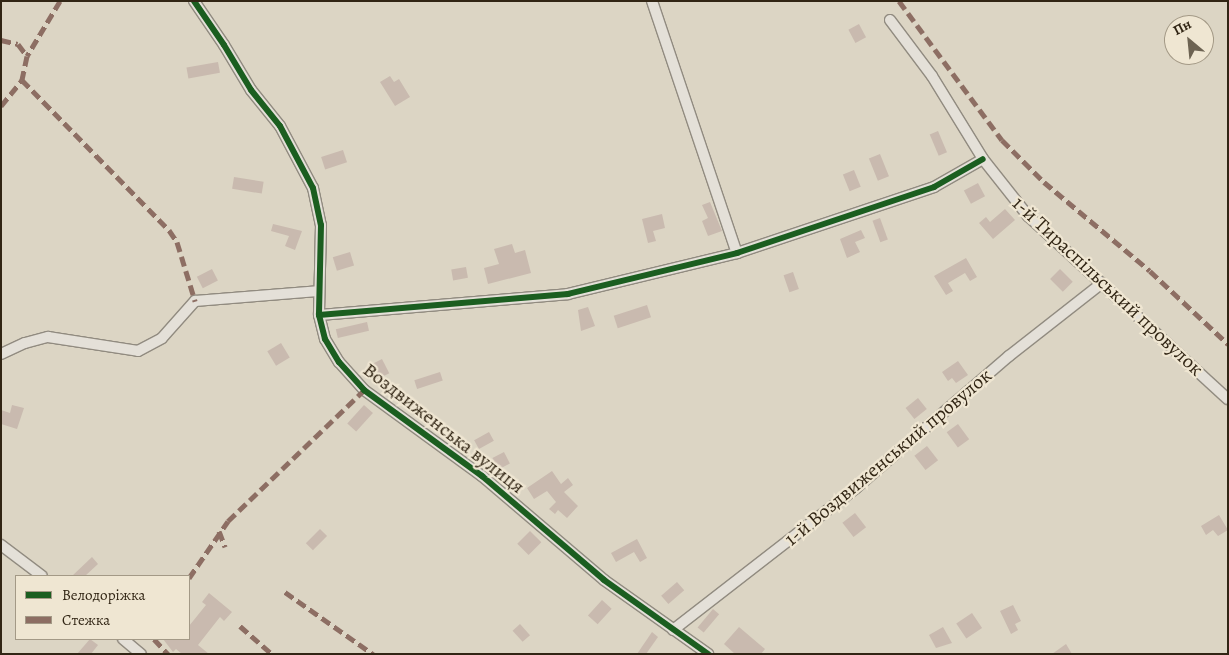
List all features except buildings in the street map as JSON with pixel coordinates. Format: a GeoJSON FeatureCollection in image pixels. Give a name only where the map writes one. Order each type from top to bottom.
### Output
{"type":"FeatureCollection","features":[{"type":"Feature","properties":{"kind":"street","name":"Воздвиженська вулиця"},"geometry":{"type":"LineString","coordinates":[[194,1],[251,90],[280,126],[313,188],[320,212],[318,315],[331,351],[364,390],[482,476],[604,580],[708,654]]}},
{"type":"Feature","properties":{"kind":"street"},"geometry":{"type":"LineString","coordinates":[[652,1],[736,254]]}},
{"type":"Feature","properties":{"kind":"street","name":"1-й Тираспільський провулок"},"geometry":{"type":"LineString","coordinates":[[890,20],[932,76],[982,159],[1028,216],[1228,399]]}},
{"type":"Feature","properties":{"kind":"street"},"geometry":{"type":"LineString","coordinates":[[318,315],[568,294],[736,254],[934,187],[982,159]]}},
{"type":"Feature","properties":{"kind":"street","name":"1-й Воздвиженський провулок"},"geometry":{"type":"LineString","coordinates":[[673,630],[856,488],[1009,356],[1102,284]]}},
{"type":"Feature","properties":{"kind":"street"},"geometry":{"type":"LineString","coordinates":[[1,354],[25,343],[48,337],[138,351],[162,338],[195,301],[318,291]]}},
{"type":"Feature","properties":{"kind":"street"},"geometry":{"type":"LineString","coordinates":[[1,545],[41,575]]}},
{"type":"Feature","properties":{"kind":"street"},"geometry":{"type":"LineString","coordinates":[[123,640],[141,654]]}},
{"type":"Feature","properties":{"kind":"marked path"},"geometry":{"type":"LineString","coordinates":[[60,1],[27,56],[22,80],[169,230],[177,242],[195,301]]}},
{"type":"Feature","properties":{"kind":"marked path"},"geometry":{"type":"LineString","coordinates":[[899,1],[1002,140],[1044,182],[1150,271],[1228,344]]}},
{"type":"Feature","properties":{"kind":"marked path"},"geometry":{"type":"LineString","coordinates":[[1,40],[18,44],[27,56]]}},
{"type":"Feature","properties":{"kind":"marked path"},"geometry":{"type":"LineString","coordinates":[[1,106],[22,80]]}},
{"type":"Feature","properties":{"kind":"marked path"},"geometry":{"type":"LineString","coordinates":[[190,577],[228,521],[364,390]]}},
{"type":"Feature","properties":{"kind":"marked path"},"geometry":{"type":"LineString","coordinates":[[219,531],[225,547]]}},
{"type":"Feature","properties":{"kind":"marked path"},"geometry":{"type":"LineString","coordinates":[[285,592],[373,654]]}},
{"type":"Feature","properties":{"kind":"marked path"},"geometry":{"type":"LineString","coordinates":[[240,626],[272,654]]}},
{"type":"Feature","properties":{"kind":"marked path"},"geometry":{"type":"LineString","coordinates":[[155,640],[168,654]]}},
{"type":"Feature","properties":{"kind":"cycle path"},"geometry":{"type":"LineString","coordinates":[[194,1],[224,45],[251,90],[280,126],[313,188],[321,225],[319,315],[325,339],[339,362],[364,390],[482,476],[604,580],[708,654]]}},
{"type":"Feature","properties":{"kind":"cycle path"},"geometry":{"type":"LineString","coordinates":[[319,315],[568,294],[737,253],[934,187],[983,159]]}}]}
